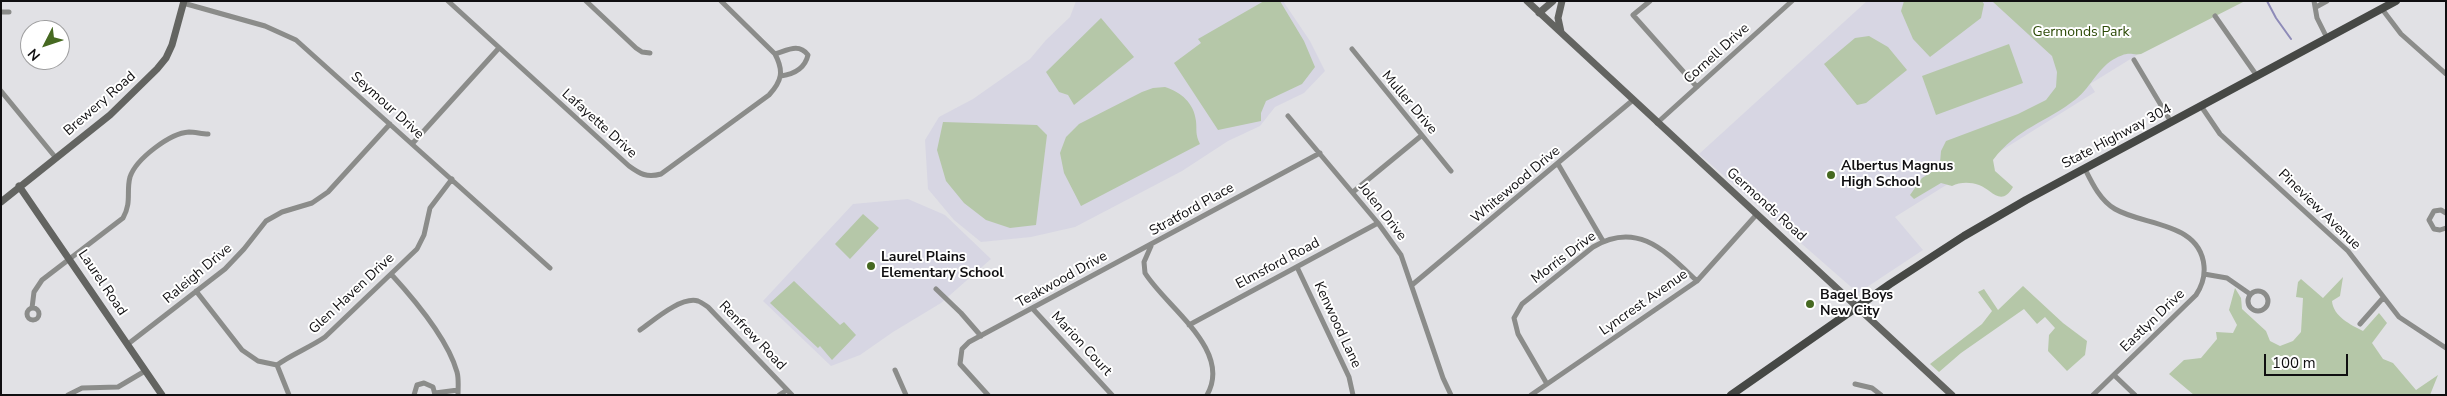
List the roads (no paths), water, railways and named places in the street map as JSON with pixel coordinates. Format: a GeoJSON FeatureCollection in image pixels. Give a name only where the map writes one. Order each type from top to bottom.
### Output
{"type":"FeatureCollection","features":[{"type":"Feature","properties":{"kind":"main road","name":"State Highway 304"},"geometry":{"type":"LineString","coordinates":[[1731,395],[1857,307],[1964,236],[2085,168],[2396,1]]}},
{"type":"Feature","properties":{"kind":"street","name":"Lafayette Drive"},"geometry":{"type":"LineString","coordinates":[[448,1],[641,175],[652,176],[661,174],[769,94],[778,85],[781,76]]}},
{"type":"Feature","properties":{"kind":"street"},"geometry":{"type":"LineString","coordinates":[[586,1],[636,48],[642,52],[650,53]]}},
{"type":"Feature","properties":{"kind":"street"},"geometry":{"type":"LineString","coordinates":[[721,1],[775,54],[780,64],[781,76],[799,70],[806,63],[808,55],[804,49],[797,47],[775,54]]}},
{"type":"Feature","properties":{"kind":"street","name":"Germonds Road"},"geometry":{"type":"LineString","coordinates":[[1527,1],[1656,123],[1952,395]]}},
{"type":"Feature","properties":{"kind":"street"},"geometry":{"type":"LineString","coordinates":[[1539,13],[1553,1]]}},
{"type":"Feature","properties":{"kind":"street"},"geometry":{"type":"LineString","coordinates":[[1562,1],[1558,22],[1563,35]]}},
{"type":"Feature","properties":{"kind":"street"},"geometry":{"type":"LineString","coordinates":[[1650,1],[1633,15],[1697,87]]}},
{"type":"Feature","properties":{"kind":"street","name":"Cornell Drive"},"geometry":{"type":"LineString","coordinates":[[1656,123],[1792,1]]}},
{"type":"Feature","properties":{"kind":"street"},"geometry":{"type":"LineString","coordinates":[[2327,1],[2315,4],[2317,18],[2327,38]]}},
{"type":"Feature","properties":{"kind":"street","name":"Seymour Drive"},"geometry":{"type":"LineString","coordinates":[[184,2],[265,26],[296,40],[550,268]]}},
{"type":"Feature","properties":{"kind":"street","name":"Brewery Road"},"geometry":{"type":"LineString","coordinates":[[1,202],[129,99],[157,69],[166,58],[172,45],[184,2]]}},
{"type":"Feature","properties":{"kind":"street"},"geometry":{"type":"LineString","coordinates":[[2382,9],[2401,34],[2446,74]]}},
{"type":"Feature","properties":{"kind":"street"},"geometry":{"type":"LineString","coordinates":[[1,12],[9,12]]}},
{"type":"Feature","properties":{"kind":"street"},"geometry":{"type":"LineString","coordinates":[[2215,16],[2257,76]]}},
{"type":"Feature","properties":{"kind":"street"},"geometry":{"type":"LineString","coordinates":[[412,144],[499,48]]}},
{"type":"Feature","properties":{"kind":"street","name":"Muller Drive"},"geometry":{"type":"LineString","coordinates":[[1352,49],[1451,171]]}},
{"type":"Feature","properties":{"kind":"street"},"geometry":{"type":"LineString","coordinates":[[2134,60],[2171,122]]}},
{"type":"Feature","properties":{"kind":"street"},"geometry":{"type":"LineString","coordinates":[[1,91],[56,158]]}},
{"type":"Feature","properties":{"kind":"street","name":"Whitewood Drive"},"geometry":{"type":"LineString","coordinates":[[1412,285],[1633,100]]}},
{"type":"Feature","properties":{"kind":"street","name":"Pineview Avenue"},"geometry":{"type":"LineString","coordinates":[[2201,106],[2220,134],[2344,247],[2383,298],[2409,324],[2446,348]]}},
{"type":"Feature","properties":{"kind":"street","name":"Jolen Drive"},"geometry":{"type":"LineString","coordinates":[[1288,116],[1353,192],[1401,255],[1443,378],[1451,395]]}},
{"type":"Feature","properties":{"kind":"street","name":"Raleigh Drive"},"geometry":{"type":"LineString","coordinates":[[128,344],[224,269],[244,250],[266,221],[282,212],[312,203],[328,192],[390,124]]}},
{"type":"Feature","properties":{"kind":"street"},"geometry":{"type":"LineString","coordinates":[[32,308],[34,292],[42,280],[124,218],[129,208],[129,179],[134,167],[143,158],[178,134],[189,132],[208,134]]}},
{"type":"Feature","properties":{"kind":"street"},"geometry":{"type":"LineString","coordinates":[[1353,192],[1422,136]]}},
{"type":"Feature","properties":{"kind":"street","name":"Stratford Place"},"geometry":{"type":"LineString","coordinates":[[1207,395],[1212,386],[1214,376],[1207,350],[1190,325],[1152,283],[1146,273],[1144,262],[1153,243],[1320,153]]}},
{"type":"Feature","properties":{"kind":"street"},"geometry":{"type":"LineString","coordinates":[[1558,164],[1603,241]]}},
{"type":"Feature","properties":{"kind":"street"},"geometry":{"type":"LineString","coordinates":[[2085,168],[2100,195],[2113,208],[2177,231],[2190,238],[2201,253],[2204,274],[2227,278],[2250,294]]}},
{"type":"Feature","properties":{"kind":"street","name":"Glen Haven Drive"},"geometry":{"type":"LineString","coordinates":[[277,365],[288,357],[310,348],[325,337],[416,249],[424,236],[430,208],[452,179]]}},
{"type":"Feature","properties":{"kind":"street","name":"Laurel Road"},"geometry":{"type":"LineString","coordinates":[[19,186],[71,259],[162,395]]}},
{"type":"Feature","properties":{"kind":"street"},"geometry":{"type":"LineString","coordinates":[[2446,213],[2441,210],[2434,211],[2428,220],[2430,226],[2436,230],[2446,228]]}},
{"type":"Feature","properties":{"kind":"street","name":"Lyncrest Avenue"},"geometry":{"type":"LineString","coordinates":[[1531,395],[1697,281],[1756,214]]}},
{"type":"Feature","properties":{"kind":"street","name":"Elmsford Road"},"geometry":{"type":"LineString","coordinates":[[1190,325],[1378,223]]}},
{"type":"Feature","properties":{"kind":"street","name":"Morris Drive"},"geometry":{"type":"LineString","coordinates":[[1547,384],[1518,334],[1514,318],[1522,304],[1603,241],[1625,237],[1651,241],[1663,249],[1697,281]]}},
{"type":"Feature","properties":{"kind":"street","name":"Teakwood Drive"},"geometry":{"type":"LineString","coordinates":[[988,395],[960,364],[962,349],[969,342],[1153,243]]}},
{"type":"Feature","properties":{"kind":"street","name":"Kenwood Lane"},"geometry":{"type":"LineString","coordinates":[[1297,267],[1349,377],[1353,395]]}},
{"type":"Feature","properties":{"kind":"street"},"geometry":{"type":"LineString","coordinates":[[391,274],[413,298],[452,357],[458,374],[458,392],[435,394],[433,387],[424,383],[418,385],[414,395]]}},
{"type":"Feature","properties":{"kind":"street","name":"Eastlyn Drive"},"geometry":{"type":"LineString","coordinates":[[2093,395],[2193,298],[2200,289],[2204,274]]}},
{"type":"Feature","properties":{"kind":"street"},"geometry":{"type":"LineString","coordinates":[[936,289],[962,313],[981,336]]}},
{"type":"Feature","properties":{"kind":"street"},"geometry":{"type":"LineString","coordinates":[[196,291],[242,350],[258,360],[277,365],[289,395]]}},
{"type":"Feature","properties":{"kind":"street"},"geometry":{"type":"LineString","coordinates":[[2259,291],[2264,293],[2268,299],[2266,307],[2259,311],[2252,309],[2248,302],[2250,294],[2259,291]]}},
{"type":"Feature","properties":{"kind":"street"},"geometry":{"type":"LineString","coordinates":[[2360,324],[2383,298]]}},
{"type":"Feature","properties":{"kind":"street","name":"Renfrew Road"},"geometry":{"type":"LineString","coordinates":[[640,330],[673,307],[686,301],[698,301],[708,307],[792,395]]}},
{"type":"Feature","properties":{"kind":"street","name":"Marion Court"},"geometry":{"type":"LineString","coordinates":[[1033,309],[1112,395]]}},
{"type":"Feature","properties":{"kind":"street"},"geometry":{"type":"LineString","coordinates":[[896,370],[906,395]]}},
{"type":"Feature","properties":{"kind":"street"},"geometry":{"type":"LineString","coordinates":[[68,395],[82,388],[118,387],[145,372]]}},
{"type":"Feature","properties":{"kind":"street"},"geometry":{"type":"LineString","coordinates":[[2114,375],[2135,395]]}},
{"type":"Feature","properties":{"kind":"street"},"geometry":{"type":"LineString","coordinates":[[1855,384],[1872,388],[1881,395]]}},
{"type":"Feature","properties":{"kind":"street"},"geometry":{"type":"LineString","coordinates":[[779,395],[787,390]]}},
{"type":"Feature","properties":{"kind":"waterway"},"geometry":{"type":"LineString","coordinates":[[2267,1],[2291,39]]}},
{"type":"Feature","properties":{"kind":"place","name":"Albertus Magnus High School"},"geometry":{"type":"Point","coordinates":[1831,175]}},
{"type":"Feature","properties":{"kind":"place","name":"Laurel Plains Elementary School"},"geometry":{"type":"Point","coordinates":[871,266]}},
{"type":"Feature","properties":{"kind":"place","name":"Bagel Boys New City"},"geometry":{"type":"Point","coordinates":[1810,304]}},
{"type":"Feature","properties":{"kind":"park label","name":"Germonds Park"},"geometry":{"type":"Point","coordinates":[2081,33]}}]}
